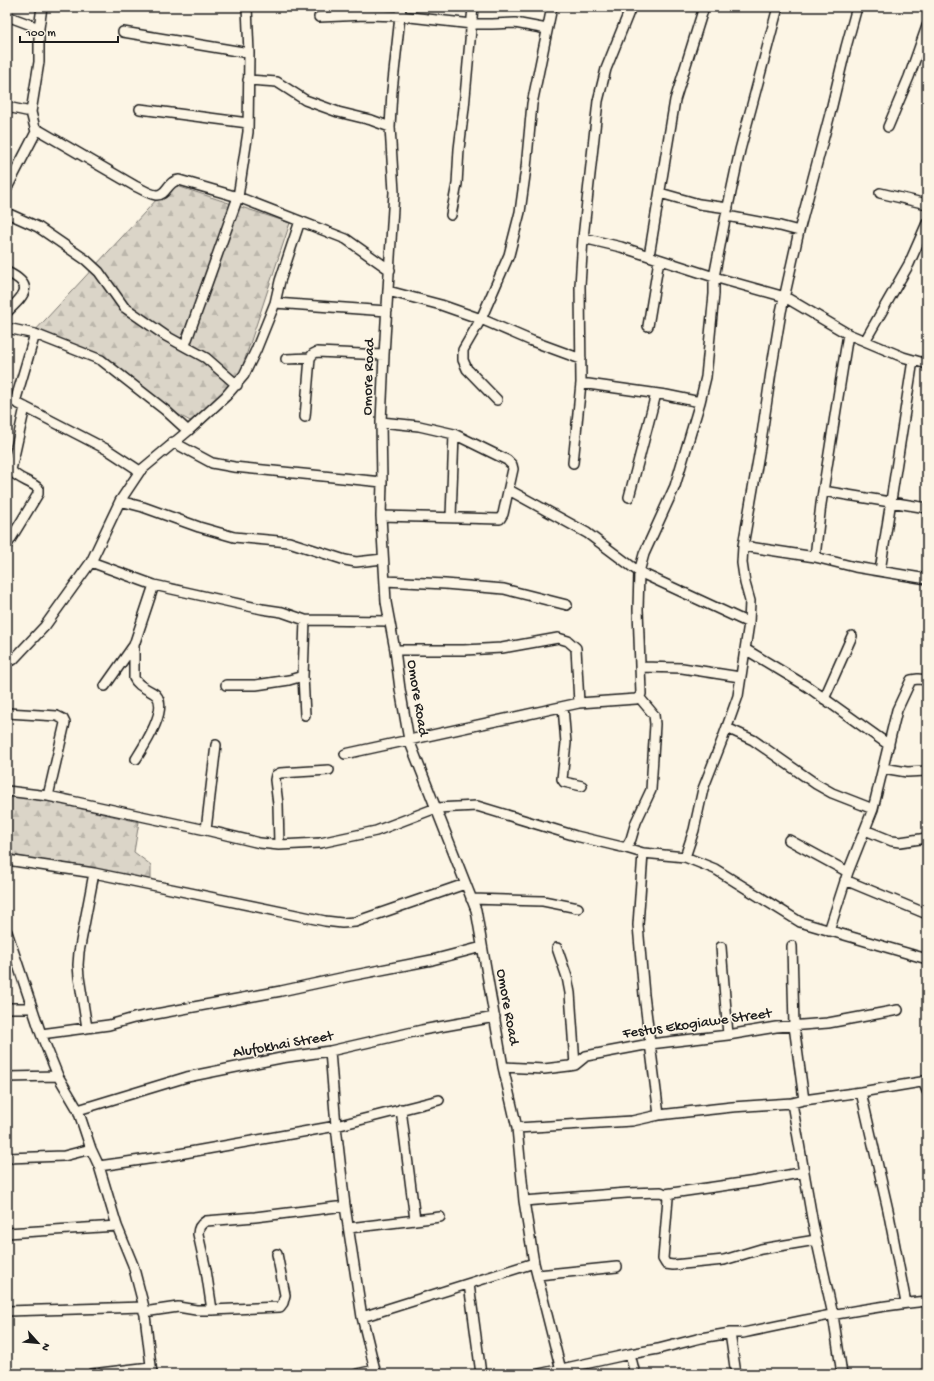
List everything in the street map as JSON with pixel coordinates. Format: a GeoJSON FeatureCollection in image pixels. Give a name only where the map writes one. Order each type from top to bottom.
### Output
{"type":"FeatureCollection","features":[{"type":"Feature","properties":{"kind":"street"},"geometry":{"type":"LineString","coordinates":[[7,188],[36,132],[31,112],[39,62],[39,28],[42,7]]}},
{"type":"Feature","properties":{"kind":"street"},"geometry":{"type":"LineString","coordinates":[[185,345],[238,197],[248,132],[249,52],[247,7]]}},
{"type":"Feature","properties":{"kind":"street"},"geometry":{"type":"LineString","coordinates":[[451,215],[457,184],[473,7]]}},
{"type":"Feature","properties":{"kind":"street"},"geometry":{"type":"LineString","coordinates":[[497,400],[467,369],[462,360],[463,350],[480,319],[509,255],[520,212],[526,168],[531,109],[552,7]]}},
{"type":"Feature","properties":{"kind":"street"},"geometry":{"type":"LineString","coordinates":[[573,463],[581,383],[580,286],[583,238],[598,101],[606,69],[631,7]]}},
{"type":"Feature","properties":{"kind":"street"},"geometry":{"type":"LineString","coordinates":[[649,256],[675,100],[704,7]]}},
{"type":"Feature","properties":{"kind":"street"},"geometry":{"type":"LineString","coordinates":[[345,754],[580,703],[636,699],[642,694],[638,609],[639,572],[644,554],[676,486],[700,402],[706,377],[714,294],[714,277],[740,150],[778,7]]}},
{"type":"Feature","properties":{"kind":"street"},"geometry":{"type":"LineString","coordinates":[[685,857],[694,830],[703,789],[738,696],[746,649],[750,600],[742,563],[743,546],[760,448],[770,372],[800,231],[857,7]]}},
{"type":"Feature","properties":{"kind":"street"},"geometry":{"type":"LineString","coordinates":[[319,17],[366,15],[401,11],[472,24],[515,23],[547,29]]}},
{"type":"Feature","properties":{"kind":"street","name":"Omore Road"},"geometry":{"type":"LineString","coordinates":[[401,11],[392,91],[390,127],[394,192],[390,270],[386,311],[381,422],[381,516],[383,559],[389,621],[409,740],[476,910],[503,1067],[517,1128],[524,1201],[534,1263],[561,1371]]}},
{"type":"Feature","properties":{"kind":"street"},"geometry":{"type":"LineString","coordinates":[[7,16],[39,28]]}},
{"type":"Feature","properties":{"kind":"street"},"geometry":{"type":"LineString","coordinates":[[888,127],[909,77],[927,26]]}},
{"type":"Feature","properties":{"kind":"street"},"geometry":{"type":"LineString","coordinates":[[123,32],[249,52]]}},
{"type":"Feature","properties":{"kind":"street"},"geometry":{"type":"LineString","coordinates":[[248,80],[277,82],[304,100],[338,112],[371,120],[390,127]]}},
{"type":"Feature","properties":{"kind":"street"},"geometry":{"type":"LineString","coordinates":[[7,107],[31,112]]}},
{"type":"Feature","properties":{"kind":"street"},"geometry":{"type":"LineString","coordinates":[[140,109],[248,123]]}},
{"type":"Feature","properties":{"kind":"street"},"geometry":{"type":"LineString","coordinates":[[35,128],[151,194],[162,194],[170,183],[174,180],[179,180],[238,197],[346,239],[390,270]]}},
{"type":"Feature","properties":{"kind":"street"},"geometry":{"type":"LineString","coordinates":[[660,193],[800,231]]}},
{"type":"Feature","properties":{"kind":"street"},"geometry":{"type":"LineString","coordinates":[[880,193],[927,204]]}},
{"type":"Feature","properties":{"kind":"street"},"geometry":{"type":"LineString","coordinates":[[7,213],[38,226],[86,260],[99,272],[124,307],[166,336],[185,345],[206,358],[237,385]]}},
{"type":"Feature","properties":{"kind":"street"},"geometry":{"type":"LineString","coordinates":[[7,660],[13,660],[45,626],[91,562],[120,501],[140,470],[188,431],[226,396],[244,376],[274,303],[300,221]]}},
{"type":"Feature","properties":{"kind":"street"},"geometry":{"type":"LineString","coordinates":[[865,341],[909,264],[927,223]]}},
{"type":"Feature","properties":{"kind":"street"},"geometry":{"type":"LineString","coordinates":[[583,238],[621,247],[714,277],[785,297],[848,334],[913,360],[927,364]]}},
{"type":"Feature","properties":{"kind":"street"},"geometry":{"type":"LineString","coordinates":[[648,326],[659,260]]}},
{"type":"Feature","properties":{"kind":"street"},"geometry":{"type":"LineString","coordinates":[[7,272],[18,277],[24,284],[25,288],[24,293],[7,312]]}},
{"type":"Feature","properties":{"kind":"street"},"geometry":{"type":"LineString","coordinates":[[388,292],[441,305],[480,319],[532,342],[581,359]]}},
{"type":"Feature","properties":{"kind":"street"},"geometry":{"type":"LineString","coordinates":[[274,303],[386,311]]}},
{"type":"Feature","properties":{"kind":"street"},"geometry":{"type":"LineString","coordinates":[[7,328],[35,334],[101,360],[165,410],[188,431]]}},
{"type":"Feature","properties":{"kind":"street"},"geometry":{"type":"LineString","coordinates":[[35,334],[11,400],[108,450],[140,470]]}},
{"type":"Feature","properties":{"kind":"street"},"geometry":{"type":"LineString","coordinates":[[815,557],[823,491],[848,334]]}},
{"type":"Feature","properties":{"kind":"street"},"geometry":{"type":"LineString","coordinates":[[305,417],[310,358],[312,354],[317,352],[384,355]]}},
{"type":"Feature","properties":{"kind":"street"},"geometry":{"type":"LineString","coordinates":[[286,359],[310,358]]}},
{"type":"Feature","properties":{"kind":"street"},"geometry":{"type":"LineString","coordinates":[[880,571],[913,360]]}},
{"type":"Feature","properties":{"kind":"street"},"geometry":{"type":"LineString","coordinates":[[581,383],[700,402]]}},
{"type":"Feature","properties":{"kind":"street"},"geometry":{"type":"LineString","coordinates":[[629,497],[656,394]]}},
{"type":"Feature","properties":{"kind":"street"},"geometry":{"type":"LineString","coordinates":[[7,545],[38,494],[38,488],[35,485],[14,474],[11,470],[25,407]]}},
{"type":"Feature","properties":{"kind":"street"},"geometry":{"type":"LineString","coordinates":[[381,422],[419,426],[454,434],[506,460],[512,465],[513,469],[503,514],[500,519],[381,516]]}},
{"type":"Feature","properties":{"kind":"street"},"geometry":{"type":"LineString","coordinates":[[451,517],[454,434]]}},
{"type":"Feature","properties":{"kind":"street"},"geometry":{"type":"LineString","coordinates":[[173,442],[212,463],[234,467],[382,482]]}},
{"type":"Feature","properties":{"kind":"street"},"geometry":{"type":"LineString","coordinates":[[509,490],[587,533],[639,572],[749,623]]}},
{"type":"Feature","properties":{"kind":"street"},"geometry":{"type":"LineString","coordinates":[[823,491],[927,508]]}},
{"type":"Feature","properties":{"kind":"street"},"geometry":{"type":"LineString","coordinates":[[120,501],[143,507],[234,538],[289,542],[345,560],[356,562],[383,559]]}},
{"type":"Feature","properties":{"kind":"street"},"geometry":{"type":"LineString","coordinates":[[743,546],[815,557],[855,567],[927,580]]}},
{"type":"Feature","properties":{"kind":"street"},"geometry":{"type":"LineString","coordinates":[[91,562],[154,585],[282,612],[305,620],[389,621]]}},
{"type":"Feature","properties":{"kind":"street"},"geometry":{"type":"LineString","coordinates":[[385,581],[504,589],[567,605]]}},
{"type":"Feature","properties":{"kind":"street"},"geometry":{"type":"LineString","coordinates":[[105,686],[134,646],[154,585]]}},
{"type":"Feature","properties":{"kind":"street"},"geometry":{"type":"LineString","coordinates":[[305,620],[303,676],[305,715]]}},
{"type":"Feature","properties":{"kind":"street"},"geometry":{"type":"LineString","coordinates":[[824,699],[852,636]]}},
{"type":"Feature","properties":{"kind":"street"},"geometry":{"type":"LineString","coordinates":[[395,650],[464,650],[502,648],[558,638],[568,641],[576,648],[580,703]]}},
{"type":"Feature","properties":{"kind":"street"},"geometry":{"type":"LineString","coordinates":[[134,646],[134,678],[136,682],[156,696],[159,703],[159,714],[150,735],[136,759]]}},
{"type":"Feature","properties":{"kind":"street"},"geometry":{"type":"LineString","coordinates":[[746,649],[808,687],[889,744]]}},
{"type":"Feature","properties":{"kind":"street"},"geometry":{"type":"LineString","coordinates":[[641,667],[682,668],[740,678]]}},
{"type":"Feature","properties":{"kind":"street"},"geometry":{"type":"LineString","coordinates":[[226,684],[256,685],[289,680],[303,676]]}},
{"type":"Feature","properties":{"kind":"street"},"geometry":{"type":"LineString","coordinates":[[829,931],[846,876],[873,809],[897,710],[911,680],[927,680]]}},
{"type":"Feature","properties":{"kind":"street"},"geometry":{"type":"LineString","coordinates":[[626,848],[651,790],[655,724],[654,715],[640,697]]}},
{"type":"Feature","properties":{"kind":"street"},"geometry":{"type":"LineString","coordinates":[[563,707],[566,743],[562,779],[564,782],[582,786]]}},
{"type":"Feature","properties":{"kind":"street"},"geometry":{"type":"LineString","coordinates":[[7,713],[57,716],[65,723],[48,796]]}},
{"type":"Feature","properties":{"kind":"street"},"geometry":{"type":"LineString","coordinates":[[727,728],[753,740],[816,784],[832,793],[873,809]]}},
{"type":"Feature","properties":{"kind":"street"},"geometry":{"type":"LineString","coordinates":[[206,830],[216,745]]}},
{"type":"Feature","properties":{"kind":"street"},"geometry":{"type":"LineString","coordinates":[[883,768],[907,772],[927,770]]}},
{"type":"Feature","properties":{"kind":"street"},"geometry":{"type":"LineString","coordinates":[[279,845],[278,804],[275,780],[276,775],[280,773],[329,770]]}},
{"type":"Feature","properties":{"kind":"street"},"geometry":{"type":"LineString","coordinates":[[7,791],[48,796],[260,843],[279,845],[320,843],[376,831],[436,808],[477,806],[576,836],[643,852],[685,857],[715,869],[800,922],[927,959]]}},
{"type":"Feature","properties":{"kind":"street"},"geometry":{"type":"LineString","coordinates":[[865,830],[892,841],[900,842],[927,838]]}},
{"type":"Feature","properties":{"kind":"street"},"geometry":{"type":"LineString","coordinates":[[789,840],[846,876],[927,914]]}},
{"type":"Feature","properties":{"kind":"street"},"geometry":{"type":"LineString","coordinates":[[643,852],[638,925],[644,995],[659,1115]]}},
{"type":"Feature","properties":{"kind":"street"},"geometry":{"type":"LineString","coordinates":[[7,860],[94,873],[310,918],[342,923],[355,922],[465,884]]}},
{"type":"Feature","properties":{"kind":"street"},"geometry":{"type":"LineString","coordinates":[[87,1028],[78,965],[79,952],[94,873]]}},
{"type":"Feature","properties":{"kind":"street"},"geometry":{"type":"LineString","coordinates":[[472,899],[543,901],[578,908]]}},
{"type":"Feature","properties":{"kind":"street"},"geometry":{"type":"LineString","coordinates":[[8,935],[41,1034],[58,1076],[78,1110],[91,1149],[100,1166],[117,1226],[133,1265],[144,1310],[151,1370],[92,1374]]}},
{"type":"Feature","properties":{"kind":"street"},"geometry":{"type":"LineString","coordinates":[[792,946],[794,1026],[804,1100]]}},
{"type":"Feature","properties":{"kind":"street"},"geometry":{"type":"LineString","coordinates":[[41,1034],[109,1025],[134,1018],[281,991],[432,960],[482,947]]}},
{"type":"Feature","properties":{"kind":"street"},"geometry":{"type":"LineString","coordinates":[[721,947],[728,1035]]}},
{"type":"Feature","properties":{"kind":"street"},"geometry":{"type":"LineString","coordinates":[[557,948],[567,977],[570,993],[575,1065]]}},
{"type":"Feature","properties":{"kind":"street"},"geometry":{"type":"LineString","coordinates":[[7,1008],[32,1008]]}},
{"type":"Feature","properties":{"kind":"street","name":"Festus Ekogiawe Street"},"geometry":{"type":"LineString","coordinates":[[503,1067],[544,1069],[575,1065],[586,1056],[650,1044],[728,1035],[776,1027],[828,1023],[898,1010]]}},
{"type":"Feature","properties":{"kind":"street","name":"Alufokhai Street"},"geometry":{"type":"LineString","coordinates":[[78,1110],[187,1077],[281,1058],[330,1052],[422,1030],[495,1017]]}},
{"type":"Feature","properties":{"kind":"street"},"geometry":{"type":"LineString","coordinates":[[330,1052],[336,1126],[348,1228],[362,1317],[375,1372],[357,1374]]}},
{"type":"Feature","properties":{"kind":"street"},"geometry":{"type":"LineString","coordinates":[[7,1077],[58,1076]]}},
{"type":"Feature","properties":{"kind":"street"},"geometry":{"type":"LineString","coordinates":[[517,1128],[632,1122],[659,1115],[732,1107],[792,1103],[925,1081],[927,1091]]}},
{"type":"Feature","properties":{"kind":"street"},"geometry":{"type":"LineString","coordinates":[[862,1092],[888,1210],[906,1303]]}},
{"type":"Feature","properties":{"kind":"street"},"geometry":{"type":"LineString","coordinates":[[100,1166],[162,1157],[336,1126],[439,1100]]}},
{"type":"Feature","properties":{"kind":"street"},"geometry":{"type":"LineString","coordinates":[[792,1103],[816,1240],[833,1315],[842,1374]]}},
{"type":"Feature","properties":{"kind":"street"},"geometry":{"type":"LineString","coordinates":[[401,1110],[415,1220]]}},
{"type":"Feature","properties":{"kind":"street"},"geometry":{"type":"LineString","coordinates":[[7,1158],[64,1156],[91,1149]]}},
{"type":"Feature","properties":{"kind":"street"},"geometry":{"type":"LineString","coordinates":[[524,1201],[627,1193],[661,1192],[665,1194],[756,1181],[804,1172]]}},
{"type":"Feature","properties":{"kind":"street"},"geometry":{"type":"LineString","coordinates":[[665,1194],[668,1198],[663,1259],[666,1264],[673,1265],[724,1260],[761,1249],[816,1240]]}},
{"type":"Feature","properties":{"kind":"street"},"geometry":{"type":"LineString","coordinates":[[212,1310],[206,1270],[198,1234],[198,1228],[201,1224],[206,1221],[255,1217],[345,1206]]}},
{"type":"Feature","properties":{"kind":"street"},"geometry":{"type":"LineString","coordinates":[[348,1228],[440,1217]]}},
{"type":"Feature","properties":{"kind":"street"},"geometry":{"type":"LineString","coordinates":[[7,1233],[117,1226]]}},
{"type":"Feature","properties":{"kind":"street"},"geometry":{"type":"LineString","coordinates":[[7,1311],[144,1310],[178,1307],[196,1310],[212,1310],[280,1307],[283,1304],[285,1296],[277,1254]]}},
{"type":"Feature","properties":{"kind":"street"},"geometry":{"type":"LineString","coordinates":[[362,1317],[534,1263]]}},
{"type":"Feature","properties":{"kind":"street"},"geometry":{"type":"LineString","coordinates":[[538,1275],[617,1267]]}},
{"type":"Feature","properties":{"kind":"street"},"geometry":{"type":"LineString","coordinates":[[469,1284],[481,1374]]}},
{"type":"Feature","properties":{"kind":"street"},"geometry":{"type":"LineString","coordinates":[[539,1374],[561,1371],[630,1354],[658,1350],[701,1338],[730,1333],[743,1333],[833,1315],[906,1303],[927,1302]]}},
{"type":"Feature","properties":{"kind":"street"},"geometry":{"type":"LineString","coordinates":[[730,1333],[736,1374]]}},
{"type":"Feature","properties":{"kind":"street"},"geometry":{"type":"LineString","coordinates":[[630,1354],[635,1374]]}},
{"type":"Feature","properties":{"kind":"green space"},"geometry":{"type":"Polygon","coordinates":[[[171,184],[290,223],[238,380],[192,422],[172,411],[101,361],[33,333],[171,184]]]}},
{"type":"Feature","properties":{"kind":"green space"},"geometry":{"type":"Polygon","coordinates":[[[7,792],[139,822],[134,852],[151,865],[151,884],[7,854],[7,792]]]}}]}
